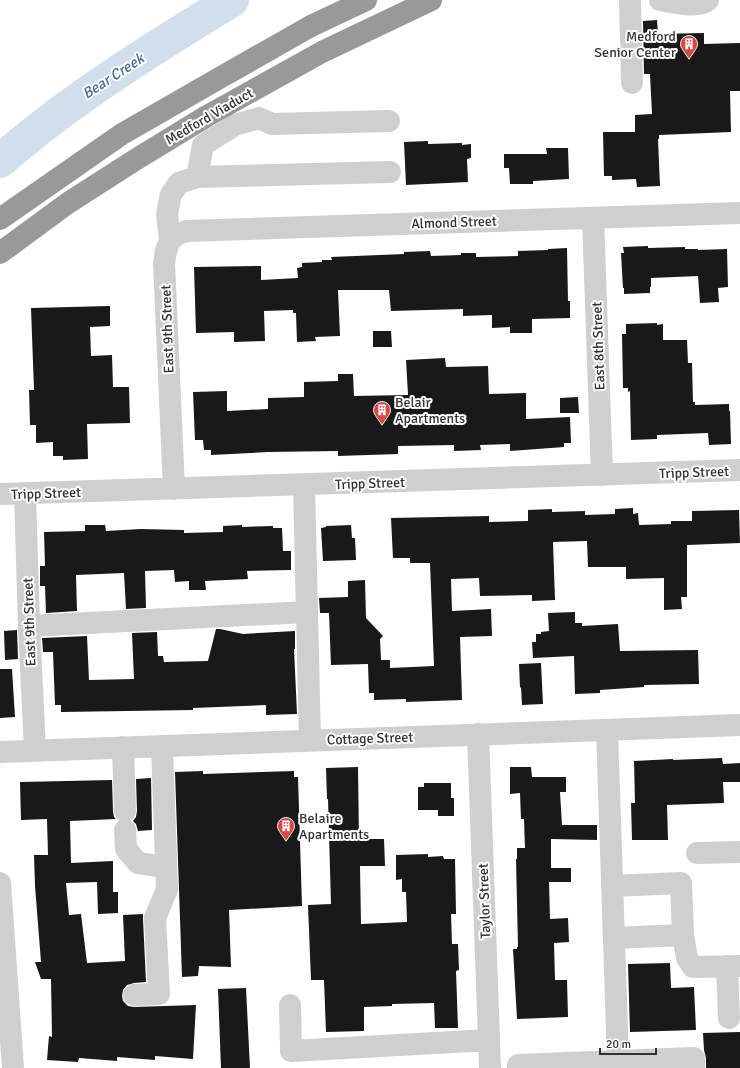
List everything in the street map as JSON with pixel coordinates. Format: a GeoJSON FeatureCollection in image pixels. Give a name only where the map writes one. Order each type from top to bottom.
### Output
{"type":"FeatureCollection","features":[{"type":"Feature","properties":{"kind":"highway","name":"Medford Viaduct"},"geometry":{"type":"LineString","coordinates":[[0,219],[122,134],[304,30],[366,0]]}},
{"type":"Feature","properties":{"kind":"highway","name":"Medford Viaduct"},"geometry":{"type":"LineString","coordinates":[[0,253],[68,203],[207,116],[322,52],[431,0]]}},
{"type":"Feature","properties":{"kind":"street"},"geometry":{"type":"LineString","coordinates":[[630,0],[632,83]]}},
{"type":"Feature","properties":{"kind":"street"},"geometry":{"type":"LineString","coordinates":[[660,0],[690,4],[701,4],[707,2],[708,0]]}},
{"type":"Feature","properties":{"kind":"street"},"geometry":{"type":"LineString","coordinates":[[198,177],[203,145],[235,125],[259,118],[272,124],[389,121]]}},
{"type":"Feature","properties":{"kind":"street"},"geometry":{"type":"LineString","coordinates":[[170,240],[166,214],[170,194],[179,183],[198,177],[390,172]]}},
{"type":"Feature","properties":{"kind":"street","name":"Almond Street"},"geometry":{"type":"LineString","coordinates":[[170,240],[178,234],[188,231],[740,213]]}},
{"type":"Feature","properties":{"kind":"street","name":"East 8th Street"},"geometry":{"type":"LineString","coordinates":[[593,218],[602,475]]}},
{"type":"Feature","properties":{"kind":"street","name":"East 9th Street"},"geometry":{"type":"LineString","coordinates":[[170,240],[164,263],[174,489]]}},
{"type":"Feature","properties":{"kind":"street","name":"Tripp Street"},"geometry":{"type":"LineString","coordinates":[[0,494],[740,470]]}},
{"type":"Feature","properties":{"kind":"street"},"geometry":{"type":"LineString","coordinates":[[304,485],[310,740]]}},
{"type":"Feature","properties":{"kind":"street","name":"East 9th Street"},"geometry":{"type":"LineString","coordinates":[[25,494],[35,750]]}},
{"type":"Feature","properties":{"kind":"street"},"geometry":{"type":"LineString","coordinates":[[29,626],[307,612]]}},
{"type":"Feature","properties":{"kind":"street","name":"Cottage Street"},"geometry":{"type":"LineString","coordinates":[[0,752],[740,725]]}},
{"type":"Feature","properties":{"kind":"street"},"geometry":{"type":"LineString","coordinates":[[607,730],[618,1064]]}},
{"type":"Feature","properties":{"kind":"street","name":"Taylor Street"},"geometry":{"type":"LineString","coordinates":[[478,734],[490,1068]]}},
{"type":"Feature","properties":{"kind":"street"},"geometry":{"type":"LineString","coordinates":[[134,995],[159,994],[155,918],[167,889],[162,746]]}},
{"type":"Feature","properties":{"kind":"street"},"geometry":{"type":"LineString","coordinates":[[122,747],[126,848],[138,862],[166,867]]}},
{"type":"Feature","properties":{"kind":"street"},"geometry":{"type":"LineString","coordinates":[[697,853],[740,852]]}},
{"type":"Feature","properties":{"kind":"street"},"geometry":{"type":"LineString","coordinates":[[0,883],[13,1068]]}},
{"type":"Feature","properties":{"kind":"street"},"geometry":{"type":"LineString","coordinates":[[612,886],[681,883],[683,936],[687,958],[693,967],[725,966],[729,1018]]}},
{"type":"Feature","properties":{"kind":"street"},"geometry":{"type":"LineString","coordinates":[[614,938],[683,936]]}},
{"type":"Feature","properties":{"kind":"street"},"geometry":{"type":"LineString","coordinates":[[290,1005],[291,1060],[489,1040]]}},
{"type":"Feature","properties":{"kind":"street"},"geometry":{"type":"LineString","coordinates":[[518,1068],[518,1065],[618,1064],[694,1058],[694,1068]]}},
{"type":"Feature","properties":{"kind":"building"},"geometry":{"type":"Polygon","coordinates":[[[657,20],[658,34],[704,33],[704,44],[740,43],[740,91],[730,91],[731,132],[659,135],[660,186],[637,187],[636,179],[612,180],[612,176],[604,176],[603,132],[635,132],[635,115],[652,114],[650,74],[644,74],[643,21],[657,20]]]}},
{"type":"Feature","properties":{"kind":"building"},"geometry":{"type":"Polygon","coordinates":[[[428,141],[428,144],[471,144],[471,158],[467,159],[468,182],[406,185],[404,142],[428,141]]]}},
{"type":"Feature","properties":{"kind":"building"},"geometry":{"type":"Polygon","coordinates":[[[546,148],[568,148],[569,179],[533,181],[533,184],[510,184],[509,168],[504,168],[504,154],[547,154],[546,148]]]}},
{"type":"Feature","properties":{"kind":"building"},"geometry":{"type":"Polygon","coordinates":[[[648,246],[648,248],[685,247],[685,249],[698,250],[727,249],[728,287],[718,288],[719,302],[700,303],[698,276],[651,278],[650,293],[624,294],[621,253],[624,253],[623,247],[648,246]]]}},
{"type":"Feature","properties":{"kind":"building"},"geometry":{"type":"Polygon","coordinates":[[[567,248],[568,301],[570,301],[570,318],[532,319],[532,333],[510,333],[510,327],[492,328],[492,315],[463,316],[463,309],[391,311],[389,290],[338,290],[340,336],[315,337],[316,341],[297,342],[296,313],[293,313],[293,310],[264,311],[265,341],[234,342],[234,332],[196,333],[194,267],[261,266],[261,280],[298,278],[297,268],[302,267],[302,263],[332,260],[331,257],[404,254],[404,252],[430,251],[431,256],[476,253],[476,257],[518,256],[518,251],[567,248]]]}},
{"type":"Feature","properties":{"kind":"building"},"geometry":{"type":"Polygon","coordinates":[[[110,306],[110,326],[90,327],[91,356],[112,355],[113,387],[129,387],[130,423],[87,424],[88,459],[63,460],[63,456],[53,456],[53,442],[36,443],[36,425],[30,425],[29,390],[34,390],[31,308],[110,306]]]}},
{"type":"Feature","properties":{"kind":"building"},"geometry":{"type":"Polygon","coordinates":[[[657,323],[657,325],[663,324],[663,340],[687,340],[688,363],[692,363],[693,402],[695,402],[695,405],[729,404],[731,444],[709,445],[708,433],[657,435],[657,439],[631,440],[630,391],[628,392],[628,388],[623,388],[622,334],[626,334],[626,324],[657,323]]]}},
{"type":"Feature","properties":{"kind":"building"},"geometry":{"type":"Polygon","coordinates":[[[373,331],[391,331],[392,347],[373,347],[373,331]]]}},
{"type":"Feature","properties":{"kind":"building"},"geometry":{"type":"Polygon","coordinates":[[[445,358],[446,367],[488,366],[489,394],[526,393],[526,419],[570,417],[571,443],[564,443],[564,447],[510,451],[510,444],[480,445],[481,450],[454,451],[454,445],[398,446],[398,454],[338,456],[338,451],[268,452],[211,455],[211,450],[204,450],[203,440],[195,440],[193,392],[227,391],[227,411],[268,409],[268,398],[304,397],[304,382],[338,381],[338,374],[353,374],[354,396],[408,395],[406,360],[445,358]]]}},
{"type":"Feature","properties":{"kind":"building"},"geometry":{"type":"Polygon","coordinates":[[[578,397],[579,413],[560,413],[560,398],[578,397]]]}},
{"type":"Feature","properties":{"kind":"building"},"geometry":{"type":"Polygon","coordinates":[[[633,508],[633,514],[638,513],[639,525],[671,524],[671,521],[692,521],[692,511],[739,510],[740,543],[687,545],[687,597],[681,597],[682,609],[664,610],[664,578],[626,579],[626,567],[588,567],[587,541],[553,542],[555,600],[532,601],[532,595],[480,596],[479,578],[451,579],[452,611],[491,609],[492,636],[460,637],[462,700],[406,702],[406,699],[374,700],[374,693],[369,693],[368,664],[331,665],[329,613],[320,613],[319,598],[348,597],[348,581],[365,580],[366,618],[383,636],[380,639],[381,660],[390,660],[390,668],[434,666],[430,563],[410,563],[410,558],[393,558],[391,518],[489,516],[489,522],[528,521],[528,510],[552,509],[552,512],[585,511],[585,515],[615,514],[615,509],[633,508]]]}},
{"type":"Feature","properties":{"kind":"building"},"geometry":{"type":"Polygon","coordinates":[[[85,525],[105,525],[106,531],[141,529],[184,530],[184,533],[223,532],[223,526],[273,526],[273,528],[282,528],[283,551],[291,551],[291,570],[247,571],[248,579],[205,581],[206,590],[189,590],[189,581],[175,582],[174,570],[145,571],[146,608],[126,609],[124,573],[76,575],[77,611],[46,613],[45,586],[40,586],[40,566],[45,566],[44,532],[85,531],[85,525]]]}},
{"type":"Feature","properties":{"kind":"building"},"geometry":{"type":"Polygon","coordinates":[[[351,525],[352,538],[355,538],[356,560],[323,561],[321,528],[326,526],[351,525]]]}},
{"type":"Feature","properties":{"kind":"building"},"geometry":{"type":"Polygon","coordinates":[[[575,612],[575,623],[582,623],[582,626],[618,624],[620,651],[698,650],[699,684],[644,685],[644,687],[600,690],[600,693],[575,694],[574,656],[533,658],[532,642],[536,642],[536,634],[549,631],[548,613],[575,612]]]}},
{"type":"Feature","properties":{"kind":"building"},"geometry":{"type":"Polygon","coordinates":[[[216,629],[243,634],[295,631],[294,649],[297,714],[266,715],[266,705],[193,708],[193,710],[61,712],[61,705],[55,705],[53,652],[43,652],[42,638],[87,636],[89,680],[134,679],[132,633],[157,632],[158,656],[163,656],[164,662],[208,661],[216,629]]]}},
{"type":"Feature","properties":{"kind":"building"},"geometry":{"type":"Polygon","coordinates":[[[17,630],[18,659],[5,660],[4,631],[17,630]]]}},
{"type":"Feature","properties":{"kind":"building"},"geometry":{"type":"Polygon","coordinates":[[[541,663],[543,704],[522,705],[519,664],[541,663]]]}},
{"type":"Feature","properties":{"kind":"building"},"geometry":{"type":"Polygon","coordinates":[[[0,669],[12,669],[15,717],[0,718],[0,669]]]}},
{"type":"Feature","properties":{"kind":"building"},"geometry":{"type":"Polygon","coordinates":[[[722,758],[723,764],[740,763],[740,782],[723,782],[724,803],[667,805],[668,840],[632,840],[631,803],[635,803],[634,761],[722,758]]]}},
{"type":"Feature","properties":{"kind":"building"},"geometry":{"type":"Polygon","coordinates":[[[358,767],[359,839],[384,839],[385,866],[360,866],[361,924],[407,922],[406,892],[402,892],[402,879],[396,880],[396,855],[428,854],[428,857],[443,856],[444,859],[455,859],[456,914],[451,914],[452,944],[458,944],[459,970],[456,971],[458,1028],[435,1028],[434,1003],[392,1004],[392,1006],[364,1007],[364,1031],[326,1032],[324,980],[311,980],[308,905],[331,904],[326,768],[358,767]]]}},
{"type":"Feature","properties":{"kind":"building"},"geometry":{"type":"Polygon","coordinates":[[[510,767],[531,767],[532,777],[566,777],[566,792],[560,792],[562,825],[597,825],[597,840],[551,839],[551,868],[571,868],[571,882],[549,882],[550,919],[568,918],[569,942],[554,943],[555,980],[567,980],[568,1017],[517,1019],[513,949],[517,949],[518,947],[516,859],[517,848],[525,848],[524,819],[521,819],[520,793],[510,794],[510,767]]]}},
{"type":"Feature","properties":{"kind":"building"},"geometry":{"type":"Polygon","coordinates":[[[203,771],[203,774],[294,771],[294,777],[298,777],[302,906],[229,910],[231,967],[199,966],[198,976],[182,977],[175,772],[203,771]]]}},
{"type":"Feature","properties":{"kind":"building"},"geometry":{"type":"Polygon","coordinates":[[[151,778],[152,830],[138,831],[136,824],[133,821],[136,817],[137,811],[136,779],[151,778]]]}},
{"type":"Feature","properties":{"kind":"building"},"geometry":{"type":"Polygon","coordinates":[[[112,780],[113,811],[116,819],[70,821],[71,863],[113,861],[113,892],[118,892],[118,913],[98,914],[97,882],[66,883],[69,915],[81,914],[87,963],[125,961],[123,915],[143,914],[146,982],[127,985],[123,990],[123,1001],[128,1006],[134,1007],[196,1005],[193,1059],[155,1056],[155,1060],[117,1057],[117,1061],[79,1058],[78,1062],[47,1060],[49,1036],[52,1037],[51,979],[41,979],[35,962],[41,962],[34,855],[48,855],[47,819],[21,820],[20,782],[112,780]]]}},
{"type":"Feature","properties":{"kind":"building"},"geometry":{"type":"Polygon","coordinates":[[[424,783],[451,783],[451,798],[454,798],[454,816],[438,816],[438,810],[418,810],[418,787],[424,787],[424,783]]]}},
{"type":"Feature","properties":{"kind":"building"},"geometry":{"type":"Polygon","coordinates":[[[670,963],[671,988],[694,987],[696,1030],[630,1032],[628,964],[670,963]]]}},
{"type":"Feature","properties":{"kind":"building"},"geometry":{"type":"Polygon","coordinates":[[[246,988],[250,1068],[221,1068],[218,989],[246,988]]]}},
{"type":"Feature","properties":{"kind":"building"},"geometry":{"type":"Polygon","coordinates":[[[740,1032],[740,1068],[706,1068],[703,1033],[740,1032]]]}},
{"type":"Feature","properties":{"kind":"waterway","name":"Bear Creek"},"geometry":{"type":"LineString","coordinates":[[0,161],[27,138],[84,96],[142,56],[232,0]]}},
{"type":"Feature","properties":{"kind":"place","name":"Medford Senior Center"},"geometry":{"type":"Point","coordinates":[689,59]}},
{"type":"Feature","properties":{"kind":"place","name":"Belair Apartments"},"geometry":{"type":"Point","coordinates":[382,425]}},
{"type":"Feature","properties":{"kind":"place","name":"Belaire Apartments"},"geometry":{"type":"Point","coordinates":[286,841]}}]}
